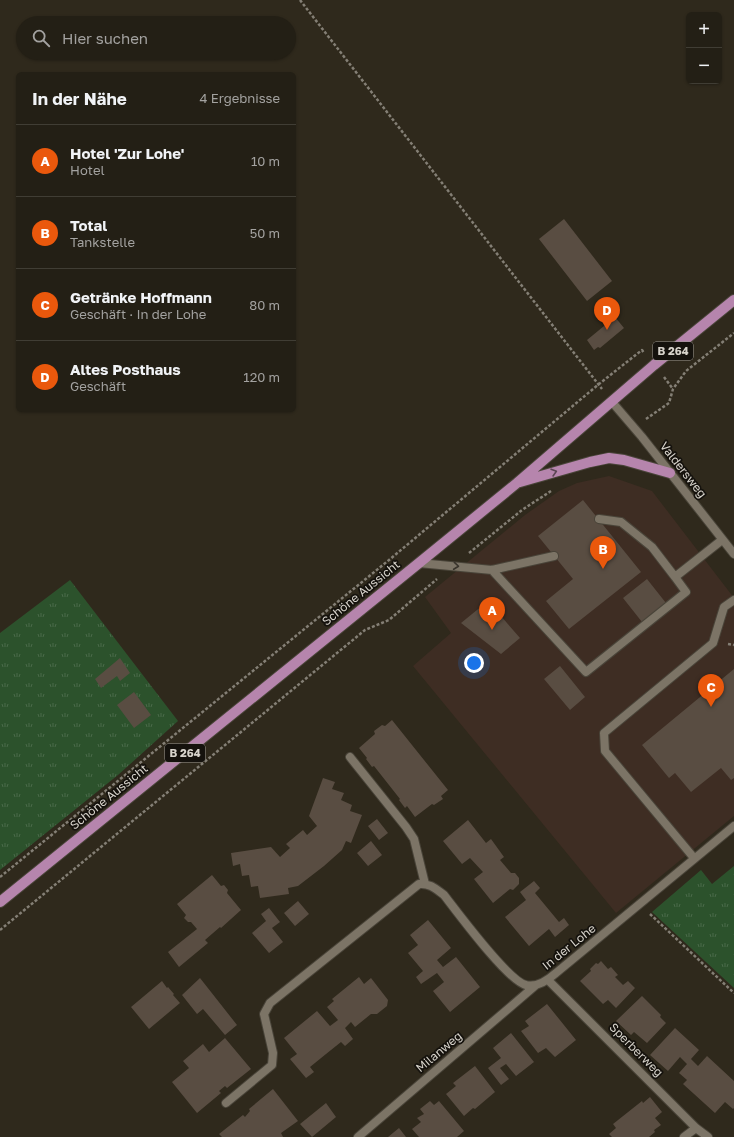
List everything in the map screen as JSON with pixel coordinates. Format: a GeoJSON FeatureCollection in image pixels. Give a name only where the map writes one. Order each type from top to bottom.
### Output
{"type":"FeatureCollection","features":[{"type":"Feature","properties":{"kind":"main road","name":"Schöne Aussicht"},"geometry":{"type":"LineString","coordinates":[[0,902],[517,483],[654,365],[734,300]]}},
{"type":"Feature","properties":{"kind":"main road"},"geometry":{"type":"LineString","coordinates":[[517,483],[609,458],[624,460],[670,473]]}},
{"type":"Feature","properties":{"kind":"street","name":"Valdersweg"},"geometry":{"type":"LineString","coordinates":[[612,402],[642,437],[734,554]]}},
{"type":"Feature","properties":{"kind":"street"},"geometry":{"type":"LineString","coordinates":[[492,570],[586,672],[686,592],[652,547],[621,522],[599,519]]}},
{"type":"Feature","properties":{"kind":"street"},"geometry":{"type":"LineString","coordinates":[[675,577],[722,540]]}},
{"type":"Feature","properties":{"kind":"street"},"geometry":{"type":"LineString","coordinates":[[419,563],[454,565],[492,570],[554,556]]}},
{"type":"Feature","properties":{"kind":"street"},"geometry":{"type":"LineString","coordinates":[[694,858],[605,751],[604,733],[713,642],[724,607],[734,600]]}},
{"type":"Feature","properties":{"kind":"street"},"geometry":{"type":"LineString","coordinates":[[226,1102],[272,1065],[273,1053],[264,1014],[270,1003],[410,890],[419,884],[425,884],[414,839],[350,757]]}},
{"type":"Feature","properties":{"kind":"street","name":"In der Lohe"},"geometry":{"type":"LineString","coordinates":[[425,884],[432,886],[444,895],[504,969],[519,982],[526,985],[536,985],[548,980],[734,826]]}},
{"type":"Feature","properties":{"kind":"street","name":"Sperberweg"},"geometry":{"type":"LineString","coordinates":[[548,980],[696,1128],[708,1137]]}},
{"type":"Feature","properties":{"kind":"street","name":"Milanweg"},"geometry":{"type":"LineString","coordinates":[[358,1137],[536,985]]}},
{"type":"Feature","properties":{"kind":"street"},"geometry":{"type":"LineString","coordinates":[[684,1137],[696,1128]]}},
{"type":"Feature","properties":{"kind":"path"},"geometry":{"type":"LineString","coordinates":[[300,0],[612,402]]}},
{"type":"Feature","properties":{"kind":"path"},"geometry":{"type":"LineString","coordinates":[[673,389],[686,371],[734,333]]}},
{"type":"Feature","properties":{"kind":"path"},"geometry":{"type":"LineString","coordinates":[[0,877],[389,560],[599,384],[642,350]]}},
{"type":"Feature","properties":{"kind":"path"},"geometry":{"type":"LineString","coordinates":[[0,930],[365,630],[389,620],[522,510],[556,487]]}},
{"type":"Feature","properties":{"kind":"path"},"geometry":{"type":"LineString","coordinates":[[639,905],[734,993]]}},
{"type":"Feature","properties":{"kind":"shaded area"},"geometry":{"type":"Polygon","coordinates":[[[609,476],[652,491],[734,598],[734,816],[616,913],[413,666],[451,633],[425,597],[525,515],[559,491],[577,483],[609,476]]]}},
{"type":"Feature","properties":{"kind":"green space"},"geometry":{"type":"Polygon","coordinates":[[[70,580],[178,721],[118,775],[0,870],[0,633],[70,580]]]}},
{"type":"Feature","properties":{"kind":"green space"},"geometry":{"type":"Polygon","coordinates":[[[734,866],[734,988],[652,912],[701,870],[712,884],[734,866]]]}},
{"type":"Feature","properties":{"kind":"building"},"geometry":{"type":"Polygon","coordinates":[[[564,219],[612,281],[587,301],[539,239],[564,219]]]}},
{"type":"Feature","properties":{"kind":"building"},"geometry":{"type":"Polygon","coordinates":[[[615,317],[624,328],[600,348],[598,347],[594,350],[587,340],[615,317]]]}},
{"type":"Feature","properties":{"kind":"building"},"geometry":{"type":"Polygon","coordinates":[[[583,500],[641,572],[569,629],[546,601],[573,579],[538,536],[583,500]]]}},
{"type":"Feature","properties":{"kind":"building"},"geometry":{"type":"Polygon","coordinates":[[[647,579],[666,603],[642,622],[623,598],[647,579]]]}},
{"type":"Feature","properties":{"kind":"building"},"geometry":{"type":"Polygon","coordinates":[[[488,601],[520,638],[501,654],[461,623],[488,601]]]}},
{"type":"Feature","properties":{"kind":"building"},"geometry":{"type":"Polygon","coordinates":[[[120,658],[130,673],[120,681],[117,676],[101,688],[95,679],[120,658]]]}},
{"type":"Feature","properties":{"kind":"building"},"geometry":{"type":"Polygon","coordinates":[[[560,666],[585,697],[570,710],[544,679],[560,666]]]}},
{"type":"Feature","properties":{"kind":"building"},"geometry":{"type":"Polygon","coordinates":[[[734,669],[734,778],[731,780],[721,768],[691,792],[675,773],[669,778],[642,745],[734,669]]]}},
{"type":"Feature","properties":{"kind":"building"},"geometry":{"type":"Polygon","coordinates":[[[134,692],[151,715],[134,728],[117,705],[134,692]]]}},
{"type":"Feature","properties":{"kind":"building"},"geometry":{"type":"Polygon","coordinates":[[[392,720],[448,790],[441,796],[443,799],[434,805],[432,804],[415,817],[407,806],[405,808],[399,800],[400,799],[374,766],[372,767],[359,748],[375,734],[374,731],[382,725],[385,726],[392,720]]]}},
{"type":"Feature","properties":{"kind":"building"},"geometry":{"type":"Polygon","coordinates":[[[323,778],[335,782],[332,789],[344,793],[341,800],[352,805],[350,811],[362,815],[351,843],[346,841],[342,850],[324,866],[298,886],[288,888],[289,894],[260,898],[258,886],[251,887],[249,875],[242,876],[240,864],[233,866],[231,853],[271,847],[280,857],[290,848],[286,844],[303,830],[307,835],[317,826],[309,816],[323,778]]]}},
{"type":"Feature","properties":{"kind":"building"},"geometry":{"type":"Polygon","coordinates":[[[377,819],[388,833],[379,840],[368,826],[377,819]]]}},
{"type":"Feature","properties":{"kind":"building"},"geometry":{"type":"Polygon","coordinates":[[[468,820],[486,843],[491,839],[504,857],[500,860],[511,873],[515,873],[519,878],[519,884],[513,890],[510,889],[493,903],[474,879],[483,872],[470,858],[462,864],[443,841],[468,820]]]}},
{"type":"Feature","properties":{"kind":"building"},"geometry":{"type":"Polygon","coordinates":[[[371,841],[382,855],[368,866],[357,853],[371,841]]]}},
{"type":"Feature","properties":{"kind":"building"},"geometry":{"type":"Polygon","coordinates":[[[212,875],[221,886],[224,885],[228,890],[227,893],[241,910],[205,940],[208,943],[179,967],[168,952],[197,929],[191,922],[188,922],[184,918],[186,915],[177,904],[212,875]]]}},
{"type":"Feature","properties":{"kind":"building"},"geometry":{"type":"Polygon","coordinates":[[[534,881],[540,888],[535,893],[559,922],[564,918],[569,925],[555,937],[549,929],[529,946],[505,917],[526,900],[520,892],[534,881]]]}},
{"type":"Feature","properties":{"kind":"building"},"geometry":{"type":"Polygon","coordinates":[[[298,901],[309,914],[295,926],[284,913],[298,901]]]}},
{"type":"Feature","properties":{"kind":"building"},"geometry":{"type":"Polygon","coordinates":[[[269,908],[280,922],[272,928],[283,942],[269,953],[252,933],[266,921],[261,914],[269,908]]]}},
{"type":"Feature","properties":{"kind":"building"},"geometry":{"type":"Polygon","coordinates":[[[428,920],[451,948],[437,960],[443,967],[456,957],[480,987],[450,1012],[433,991],[444,982],[437,973],[421,984],[416,977],[423,971],[408,953],[418,945],[410,935],[428,920]]]}},
{"type":"Feature","properties":{"kind":"building"},"geometry":{"type":"Polygon","coordinates":[[[601,961],[608,969],[611,967],[618,975],[615,977],[623,985],[628,981],[635,988],[616,1008],[608,1000],[603,1004],[580,981],[591,971],[590,969],[596,963],[598,964],[601,961]]]}},
{"type":"Feature","properties":{"kind":"building"},"geometry":{"type":"Polygon","coordinates":[[[359,977],[364,984],[371,978],[388,1000],[387,1006],[377,1014],[371,1014],[355,1027],[351,1022],[345,1028],[353,1039],[345,1046],[341,1042],[310,1067],[314,1072],[306,1078],[290,1059],[297,1054],[284,1038],[317,1011],[330,1026],[338,1020],[327,1007],[334,1001],[332,999],[359,977]]]}},
{"type":"Feature","properties":{"kind":"building"},"geometry":{"type":"Polygon","coordinates":[[[200,978],[237,1025],[225,1035],[203,1009],[197,1014],[182,995],[200,978]]]}},
{"type":"Feature","properties":{"kind":"building"},"geometry":{"type":"Polygon","coordinates":[[[162,981],[180,1003],[149,1029],[131,1007],[162,981]]]}},
{"type":"Feature","properties":{"kind":"building"},"geometry":{"type":"Polygon","coordinates":[[[642,996],[661,1015],[660,1017],[666,1023],[647,1043],[634,1032],[631,1035],[616,1021],[642,996]]]}},
{"type":"Feature","properties":{"kind":"building"},"geometry":{"type":"Polygon","coordinates":[[[547,1004],[576,1040],[555,1057],[546,1048],[538,1053],[521,1031],[529,1026],[525,1021],[547,1004]]]}},
{"type":"Feature","properties":{"kind":"building"},"geometry":{"type":"Polygon","coordinates":[[[675,1028],[699,1050],[691,1059],[698,1066],[707,1056],[734,1081],[733,1109],[725,1102],[715,1113],[683,1084],[687,1080],[679,1073],[687,1064],[680,1057],[668,1071],[650,1055],[675,1028]]]}},
{"type":"Feature","properties":{"kind":"building"},"geometry":{"type":"Polygon","coordinates":[[[511,1033],[534,1062],[516,1076],[506,1064],[500,1068],[509,1079],[501,1085],[488,1068],[501,1058],[493,1048],[511,1033]]]}},
{"type":"Feature","properties":{"kind":"building"},"geometry":{"type":"Polygon","coordinates":[[[225,1038],[251,1069],[227,1088],[225,1086],[219,1091],[221,1093],[197,1113],[172,1082],[189,1068],[183,1061],[203,1044],[209,1052],[225,1038]]]}},
{"type":"Feature","properties":{"kind":"building"},"geometry":{"type":"Polygon","coordinates":[[[475,1066],[495,1092],[464,1116],[446,1094],[456,1086],[453,1083],[475,1066]]]}},
{"type":"Feature","properties":{"kind":"building"},"geometry":{"type":"Polygon","coordinates":[[[273,1089],[298,1121],[281,1133],[283,1137],[222,1137],[219,1134],[243,1115],[245,1117],[250,1111],[249,1109],[273,1089]]]}},
{"type":"Feature","properties":{"kind":"building"},"geometry":{"type":"Polygon","coordinates":[[[650,1097],[662,1112],[655,1118],[661,1125],[654,1130],[655,1132],[649,1137],[612,1137],[609,1134],[616,1128],[613,1124],[642,1101],[643,1103],[650,1097]]]}},
{"type":"Feature","properties":{"kind":"building"},"geometry":{"type":"Polygon","coordinates":[[[430,1101],[434,1105],[439,1101],[464,1131],[457,1137],[419,1137],[412,1129],[421,1122],[417,1118],[424,1114],[420,1109],[430,1101]]]}},
{"type":"Feature","properties":{"kind":"building"},"geometry":{"type":"Polygon","coordinates":[[[326,1103],[336,1117],[312,1137],[300,1124],[326,1103]]]}},
{"type":"Feature","properties":{"kind":"building"},"geometry":{"type":"Polygon","coordinates":[[[399,1128],[406,1137],[388,1137],[399,1128]]]}},
{"type":"Feature","properties":{"kind":"place","name":"Altes Posthaus"},"geometry":{"type":"Point","coordinates":[607,330]}},
{"type":"Feature","properties":{"kind":"place","name":"Total"},"geometry":{"type":"Point","coordinates":[603,569]}},
{"type":"Feature","properties":{"kind":"place","name":"Hotel 'Zur Lohe'"},"geometry":{"type":"Point","coordinates":[492,630]}},
{"type":"Feature","properties":{"kind":"place","name":"Getränke Hoffmann"},"geometry":{"type":"Point","coordinates":[711,707]}}]}
